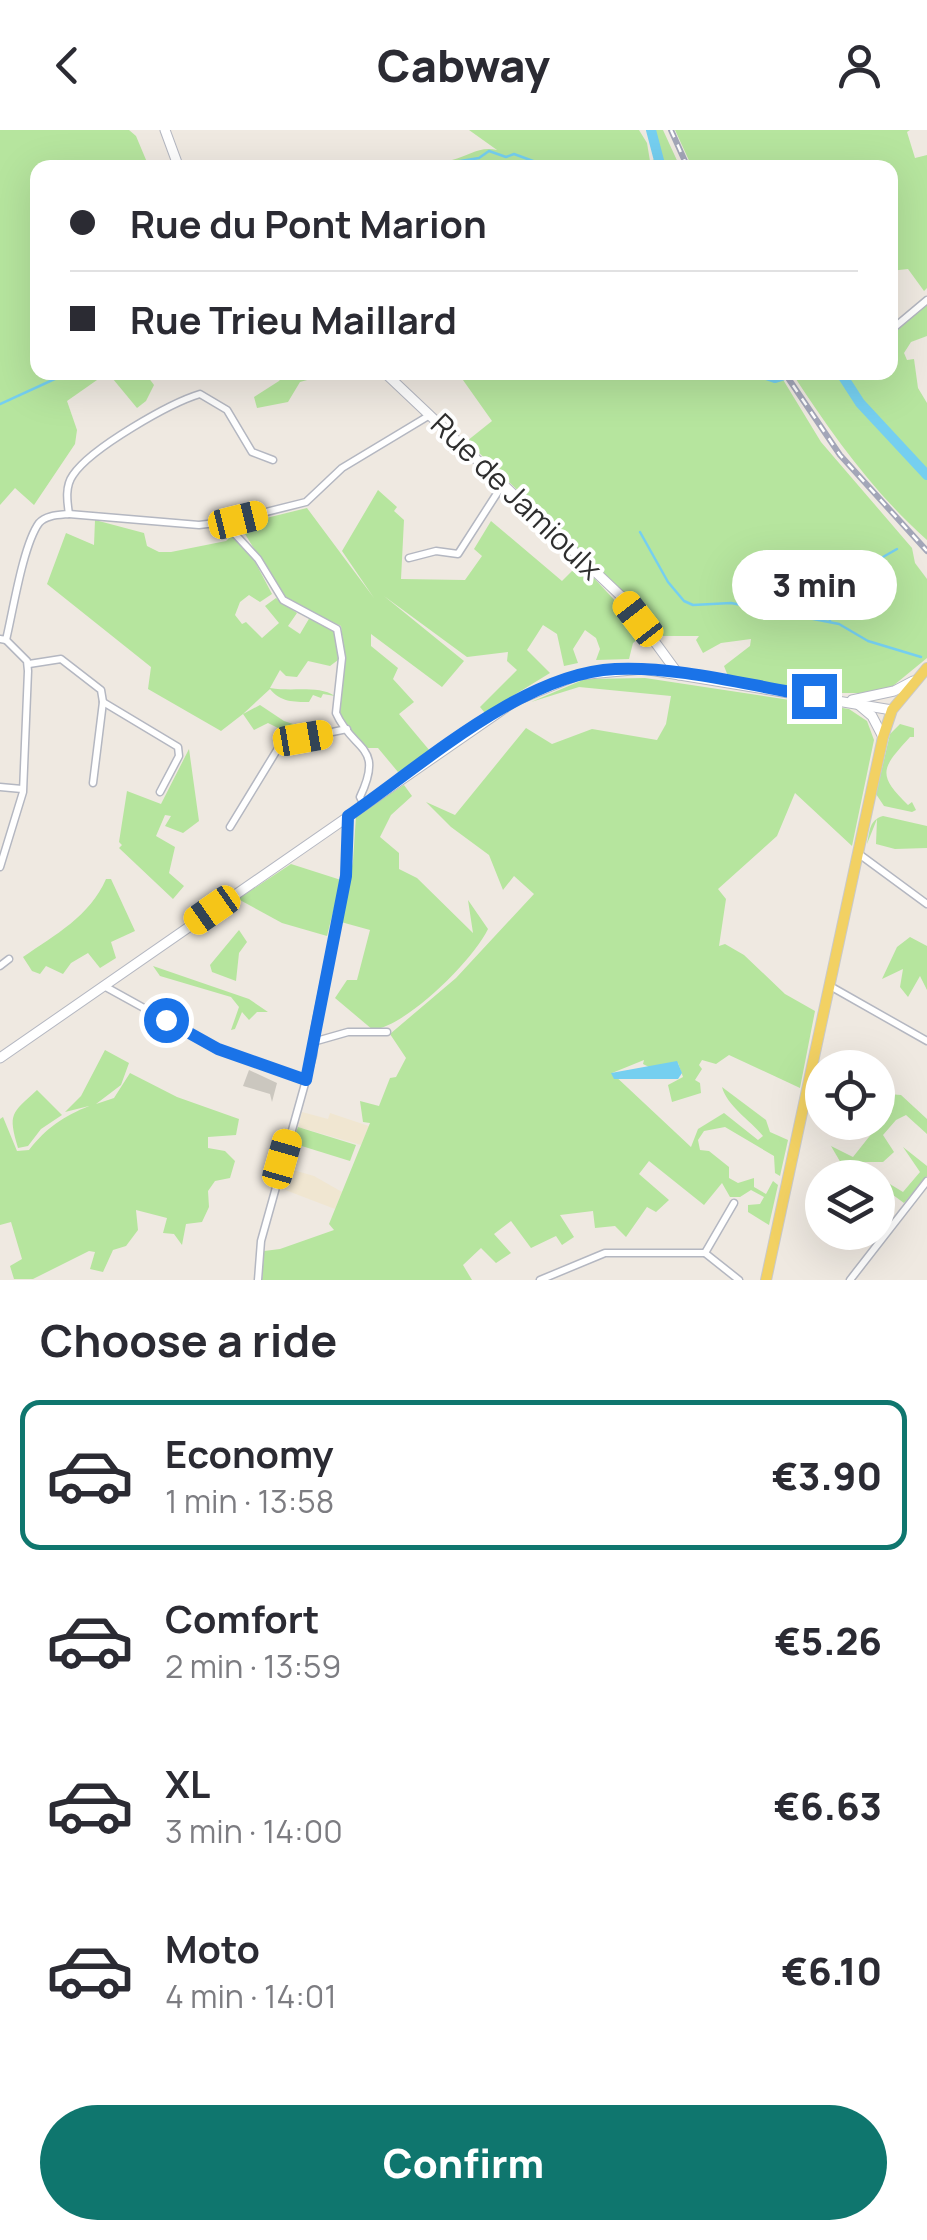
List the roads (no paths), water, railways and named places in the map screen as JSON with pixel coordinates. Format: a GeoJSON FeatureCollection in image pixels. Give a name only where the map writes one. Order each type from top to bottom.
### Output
{"type":"FeatureCollection","features":[{"type":"Feature","properties":{"kind":"main road"},"geometry":{"type":"LineString","coordinates":[[165,130],[176,160]]}},
{"type":"Feature","properties":{"kind":"main road","name":"Rue de Jamioulx"},"geometry":{"type":"LineString","coordinates":[[392,380],[622,597],[679,675]]}},
{"type":"Feature","properties":{"kind":"main road"},"geometry":{"type":"LineString","coordinates":[[766,1280],[883,737],[892,710],[927,668]]}},
{"type":"Feature","properties":{"kind":"main road"},"geometry":{"type":"LineString","coordinates":[[0,1058],[537,689],[596,671],[643,669],[892,710]]}},
{"type":"Feature","properties":{"kind":"main road"},"geometry":{"type":"LineString","coordinates":[[852,703],[916,680]]}},
{"type":"Feature","properties":{"kind":"main road"},"geometry":{"type":"LineString","coordinates":[[852,703],[872,716],[883,737]]}},
{"type":"Feature","properties":{"kind":"street"},"geometry":{"type":"LineString","coordinates":[[898,324],[927,300]]}},
{"type":"Feature","properties":{"kind":"street"},"geometry":{"type":"LineString","coordinates":[[69,514],[68,483],[78,469],[113,442],[198,394],[214,399],[227,410],[252,452],[274,460]]}},
{"type":"Feature","properties":{"kind":"street"},"geometry":{"type":"LineString","coordinates":[[0,866],[19,814],[28,664],[3,639],[39,524],[48,517],[69,514],[199,525],[306,502],[342,468],[430,416]]}},
{"type":"Feature","properties":{"kind":"street"},"geometry":{"type":"LineString","coordinates":[[409,558],[436,551],[458,554],[504,484]]}},
{"type":"Feature","properties":{"kind":"street"},"geometry":{"type":"LineString","coordinates":[[224,522],[258,559],[282,600],[338,631],[342,658],[336,713],[369,756],[370,776],[360,797],[364,805]]}},
{"type":"Feature","properties":{"kind":"street"},"geometry":{"type":"LineString","coordinates":[[28,664],[60,659],[70,662],[96,684],[103,702],[92,783]]}},
{"type":"Feature","properties":{"kind":"street"},"geometry":{"type":"LineString","coordinates":[[103,702],[178,747],[179,756],[160,792]]}},
{"type":"Feature","properties":{"kind":"street"},"geometry":{"type":"LineString","coordinates":[[230,827],[277,750],[303,738],[347,729]]}},
{"type":"Feature","properties":{"kind":"street"},"geometry":{"type":"LineString","coordinates":[[0,787],[22,789]]}},
{"type":"Feature","properties":{"kind":"street"},"geometry":{"type":"LineString","coordinates":[[258,1280],[261,1242],[306,1080],[346,876],[348,816]]}},
{"type":"Feature","properties":{"kind":"street"},"geometry":{"type":"LineString","coordinates":[[858,853],[927,904]]}},
{"type":"Feature","properties":{"kind":"street"},"geometry":{"type":"LineString","coordinates":[[0,966],[9,959]]}},
{"type":"Feature","properties":{"kind":"street"},"geometry":{"type":"LineString","coordinates":[[104,986],[218,1049],[306,1080]]}},
{"type":"Feature","properties":{"kind":"street"},"geometry":{"type":"LineString","coordinates":[[830,986],[927,1041]]}},
{"type":"Feature","properties":{"kind":"street"},"geometry":{"type":"LineString","coordinates":[[312,1042],[348,1032],[386,1032]]}},
{"type":"Feature","properties":{"kind":"street"},"geometry":{"type":"LineString","coordinates":[[850,1280],[927,1182]]}},
{"type":"Feature","properties":{"kind":"street"},"geometry":{"type":"LineString","coordinates":[[704,1253],[734,1203]]}},
{"type":"Feature","properties":{"kind":"street"},"geometry":{"type":"LineString","coordinates":[[540,1280],[605,1253],[704,1253],[739,1280]]}},
{"type":"Feature","properties":{"kind":"water"},"geometry":{"type":"Polygon","coordinates":[[[677,1061],[682,1073],[678,1079],[614,1079],[611,1073],[677,1061]]]}},
{"type":"Feature","properties":{"kind":"waterway"},"geometry":{"type":"LineString","coordinates":[[651,130],[659,160]]}},
{"type":"Feature","properties":{"kind":"waterway"},"geometry":{"type":"LineString","coordinates":[[467,160],[489,151],[530,160]]}},
{"type":"Feature","properties":{"kind":"waterway"},"geometry":{"type":"LineString","coordinates":[[0,404],[52,380]]}},
{"type":"Feature","properties":{"kind":"waterway"},"geometry":{"type":"LineString","coordinates":[[845,380],[860,403],[927,475]]}},
{"type":"Feature","properties":{"kind":"waterway"},"geometry":{"type":"LineString","coordinates":[[640,532],[668,582],[684,601],[693,605],[731,603],[839,624],[868,641],[921,657]]}},
{"type":"Feature","properties":{"kind":"waterway"},"geometry":{"type":"LineString","coordinates":[[830,621],[825,590],[897,549]]}},
{"type":"Feature","properties":{"kind":"railway"},"geometry":{"type":"LineString","coordinates":[[671,130],[684,160]]}},
{"type":"Feature","properties":{"kind":"railway"},"geometry":{"type":"LineString","coordinates":[[789,380],[840,455],[927,551]]}}]}
